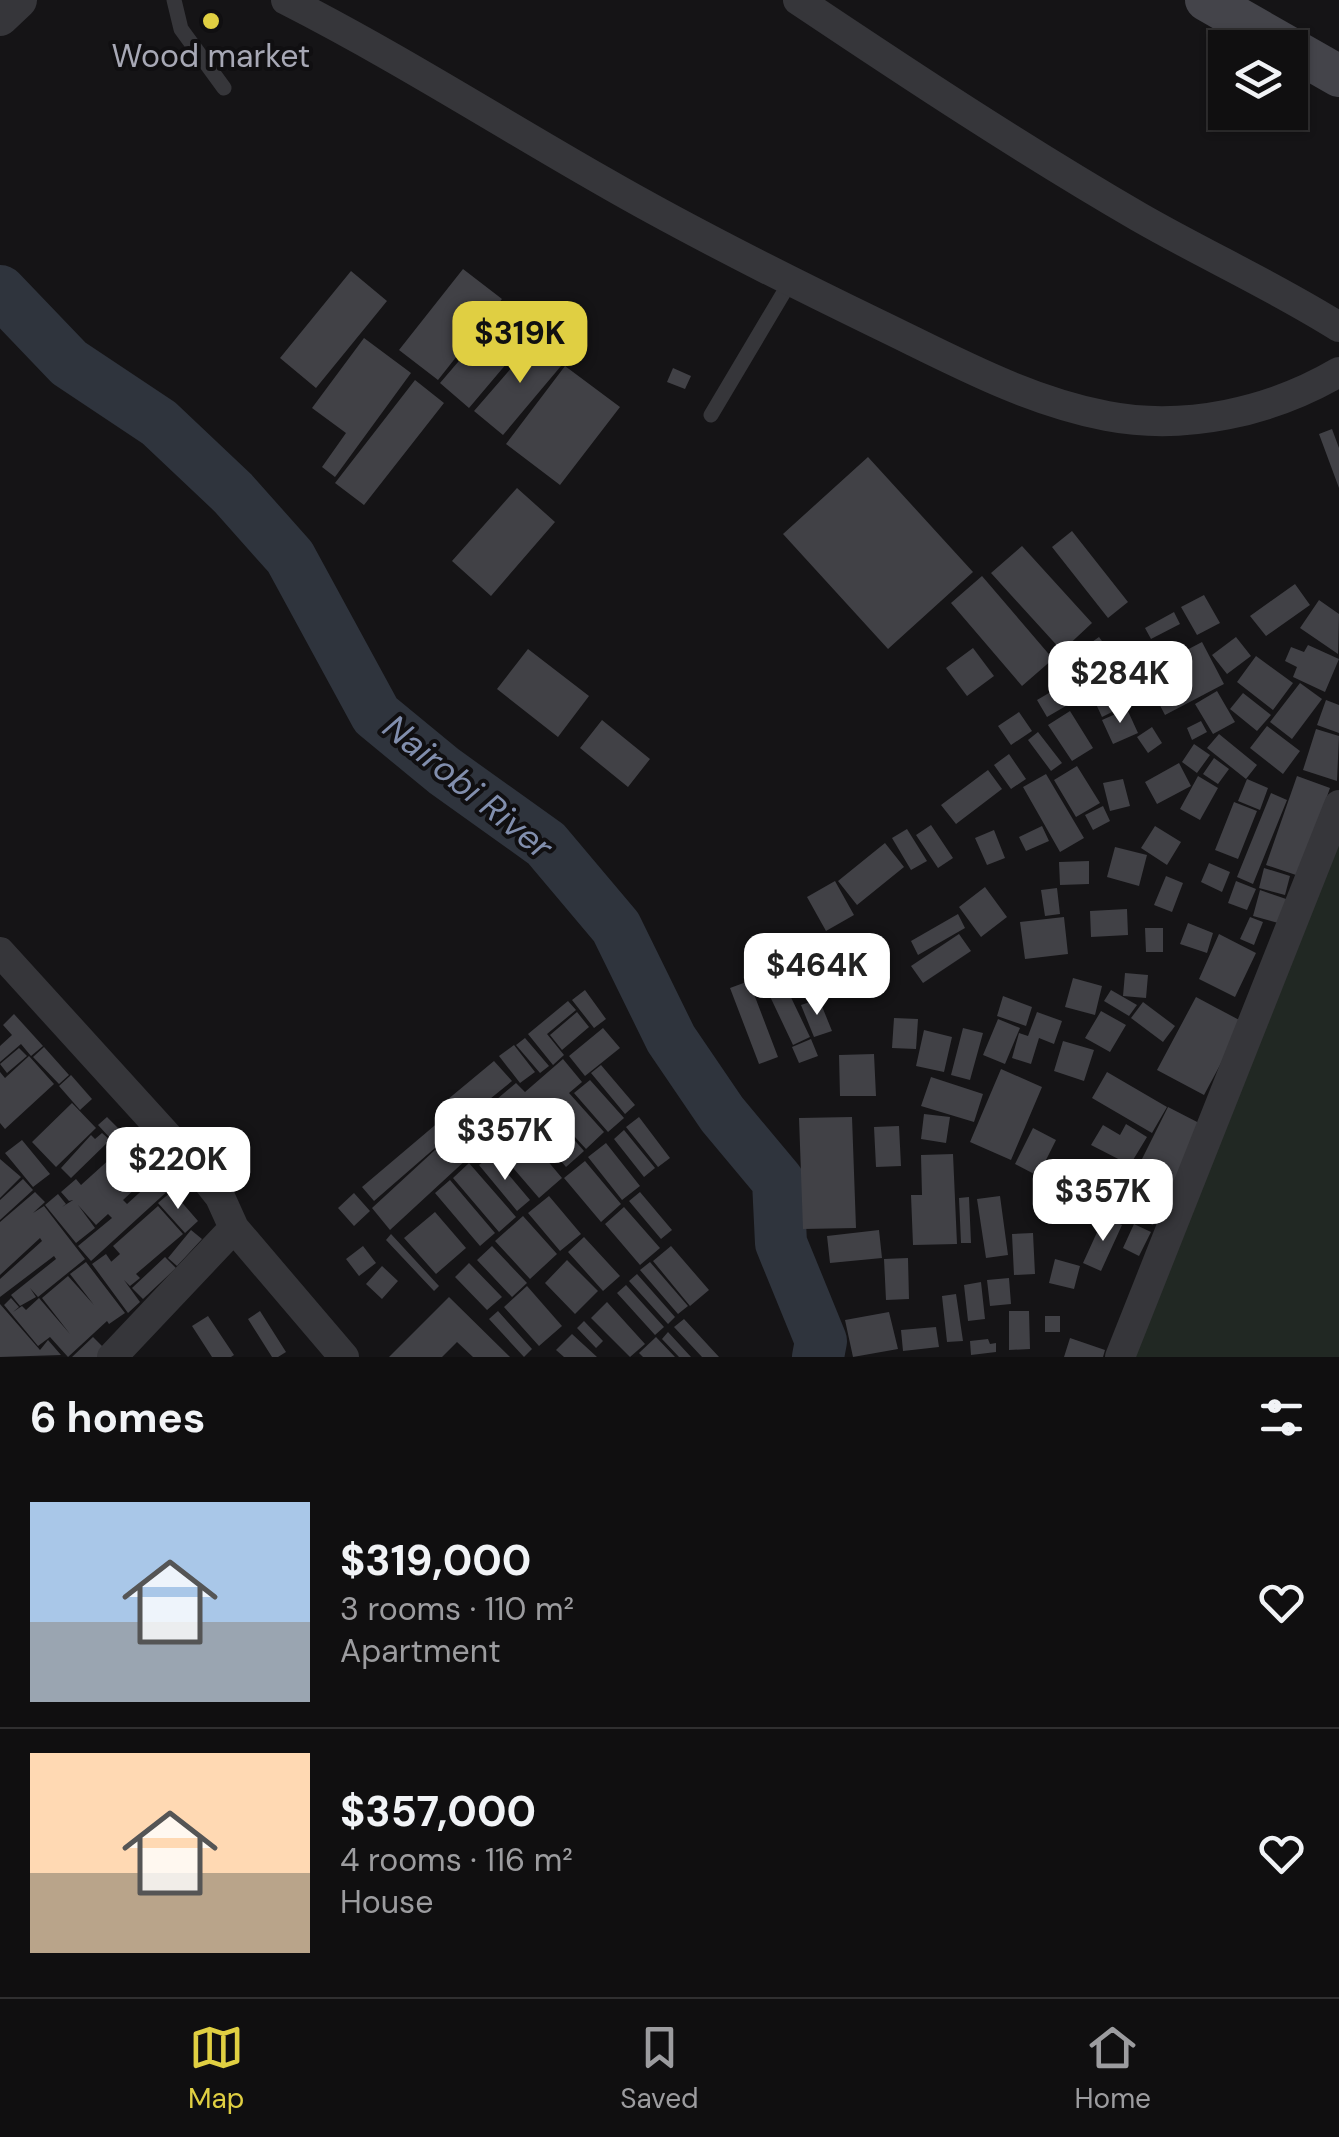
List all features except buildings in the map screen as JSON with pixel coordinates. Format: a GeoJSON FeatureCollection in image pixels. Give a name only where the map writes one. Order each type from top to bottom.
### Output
{"type":"FeatureCollection","features":[{"type":"Feature","properties":{"kind":"main road"},"geometry":{"type":"LineString","coordinates":[[1206,0],[1339,76]]}},
{"type":"Feature","properties":{"kind":"street"},"geometry":{"type":"LineString","coordinates":[[0,16],[18,0]]}},
{"type":"Feature","properties":{"kind":"street"},"geometry":{"type":"LineString","coordinates":[[286,0],[388,52],[602,180],[790,282],[1022,393],[1110,417],[1209,421],[1315,386],[1339,372]]}},
{"type":"Feature","properties":{"kind":"street"},"geometry":{"type":"LineString","coordinates":[[798,0],[1005,136],[1142,218],[1290,295],[1339,327]]}},
{"type":"Feature","properties":{"kind":"street"},"geometry":{"type":"LineString","coordinates":[[1120,1357],[1339,804]]}},
{"type":"Feature","properties":{"kind":"street"},"geometry":{"type":"LineString","coordinates":[[0,952],[220,1197],[234,1228],[344,1357]]}},
{"type":"Feature","properties":{"kind":"street"},"geometry":{"type":"LineString","coordinates":[[112,1357],[234,1228]]}},
{"type":"Feature","properties":{"kind":"lane"},"geometry":{"type":"LineString","coordinates":[[174,0],[181,29],[224,88]]}},
{"type":"Feature","properties":{"kind":"lane"},"geometry":{"type":"LineString","coordinates":[[710,415],[790,282]]}},
{"type":"Feature","properties":{"kind":"shaded area"},"geometry":{"type":"Polygon","coordinates":[[[1339,837],[1339,1357],[1133,1357],[1339,837]]]}},
{"type":"Feature","properties":{"kind":"waterway","name":"Nairobi River"},"geometry":{"type":"LineString","coordinates":[[0,291],[69,363],[159,423],[233,493],[290,557],[376,715],[444,771],[546,844],[616,927],[671,1039],[722,1114],[778,1181],[781,1243],[821,1341],[818,1357]]}},
{"type":"Feature","properties":{"kind":"place","name":"Wood market"},"geometry":{"type":"Point","coordinates":[211,21]}}]}
